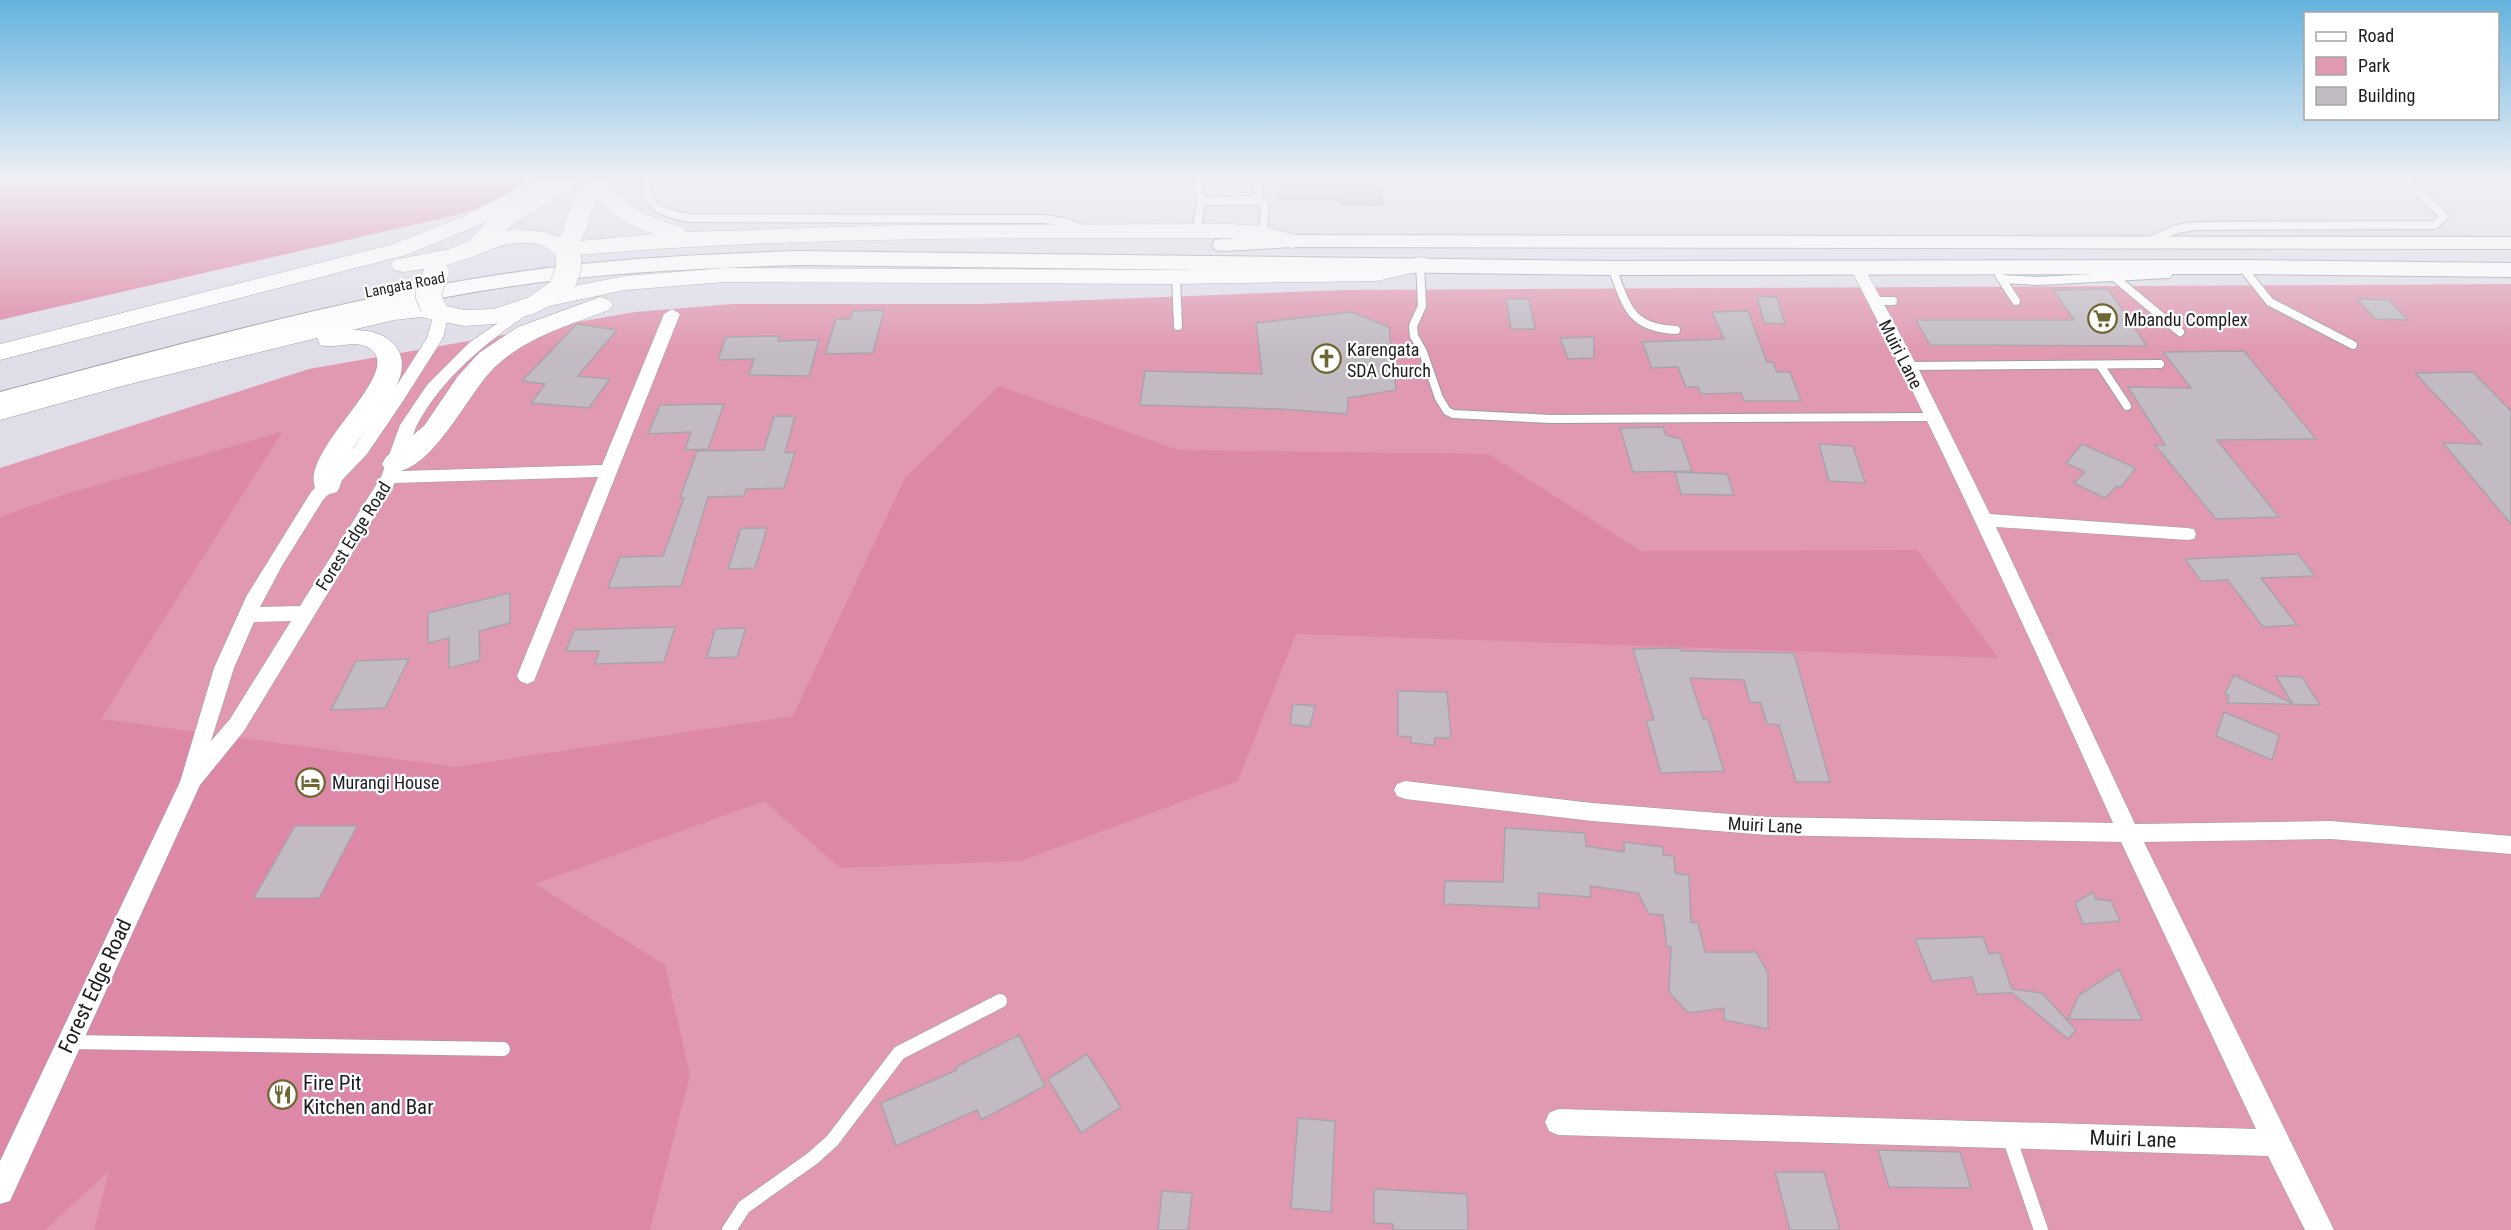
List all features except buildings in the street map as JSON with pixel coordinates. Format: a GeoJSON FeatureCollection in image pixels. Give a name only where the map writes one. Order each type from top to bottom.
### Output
{"type":"FeatureCollection","features":[{"type":"Feature","properties":{"kind":"highway"},"geometry":{"type":"LineString","coordinates":[[467,250],[480,237]]}},
{"type":"Feature","properties":{"kind":"highway"},"geometry":{"type":"LineString","coordinates":[[565,250],[572,237]]}},
{"type":"Feature","properties":{"kind":"main road"},"geometry":{"type":"LineString","coordinates":[[0,352],[398,250],[434,237]]}},
{"type":"Feature","properties":{"kind":"main road"},"geometry":{"type":"LineString","coordinates":[[0,366],[521,237]]}},
{"type":"Feature","properties":{"kind":"main road"},"geometry":{"type":"LineString","coordinates":[[527,237],[545,239],[565,250],[685,237]]}},
{"type":"Feature","properties":{"kind":"main road"},"geometry":{"type":"LineString","coordinates":[[1280,237],[1293,241]]}},
{"type":"Feature","properties":{"kind":"main road","name":"Langata Road"},"geometry":{"type":"LineString","coordinates":[[0,381],[292,308],[473,272],[604,255],[687,248],[806,244],[1162,246],[1293,241],[2147,243],[2508,247]]}},
{"type":"Feature","properties":{"kind":"main road"},"geometry":{"type":"LineString","coordinates":[[437,310],[428,295],[436,273],[467,250]]}},
{"type":"Feature","properties":{"kind":"main road"},"geometry":{"type":"LineString","coordinates":[[545,297],[569,266],[565,250]]}},
{"type":"Feature","properties":{"kind":"main road","name":"Langata Road"},"geometry":{"type":"LineString","coordinates":[[0,400],[293,323],[466,287],[600,268],[672,262],[799,258],[1420,264]]}},
{"type":"Feature","properties":{"kind":"main road"},"geometry":{"type":"LineString","coordinates":[[0,411],[120,378],[394,312],[437,310],[482,318],[545,297],[625,283],[725,275],[1176,277],[1377,274],[1420,264],[1612,268],[1857,267],[1998,273],[2511,270]]}},
{"type":"Feature","properties":{"kind":"main road"},"geometry":{"type":"LineString","coordinates":[[393,471],[434,432],[479,367],[511,342],[544,324],[617,300],[697,290],[943,289],[1176,277]]}},
{"type":"Feature","properties":{"kind":"main road"},"geometry":{"type":"LineString","coordinates":[[0,428],[313,344],[342,338],[368,338],[382,346],[390,359],[390,369],[374,399],[330,463],[327,485]]}},
{"type":"Feature","properties":{"kind":"street","name":"Muiri Lane"},"geometry":{"type":"LineString","coordinates":[[1857,267],[1884,301],[1932,417],[2024,604],[2128,833],[2320,1230]]}},
{"type":"Feature","properties":{"kind":"street","name":"Forest Edge Road"},"geometry":{"type":"LineString","coordinates":[[191,782],[232,732],[393,471],[399,447],[409,426],[449,368],[478,341],[545,297]]}},
{"type":"Feature","properties":{"kind":"street","name":"Forest Edge Road"},"geometry":{"type":"LineString","coordinates":[[0,1191],[191,782],[215,687],[247,615],[279,555],[327,485],[360,450],[431,345],[437,310]]}},
{"type":"Feature","properties":{"kind":"street"},"geometry":{"type":"LineString","coordinates":[[527,676],[672,314]]}},
{"type":"Feature","properties":{"kind":"street"},"geometry":{"type":"LineString","coordinates":[[393,471],[609,471]]}},
{"type":"Feature","properties":{"kind":"street"},"geometry":{"type":"LineString","coordinates":[[1983,520],[2187,534]]}},
{"type":"Feature","properties":{"kind":"street"},"geometry":{"type":"LineString","coordinates":[[247,615],[306,613]]}},
{"type":"Feature","properties":{"kind":"street","name":"Muiri Lane"},"geometry":{"type":"LineString","coordinates":[[1405,790],[1592,812],[1768,826],[2128,833],[2331,831],[2511,845]]}},
{"type":"Feature","properties":{"kind":"street","name":"Muiri Lane"},"geometry":{"type":"LineString","coordinates":[[1558,1122],[2276,1143]]}},
{"type":"Feature","properties":{"kind":"lane"},"geometry":{"type":"LineString","coordinates":[[2147,243],[2159,237]]}},
{"type":"Feature","properties":{"kind":"lane"},"geometry":{"type":"LineString","coordinates":[[1420,264],[1422,306],[1413,326],[1414,336],[1423,352],[1438,398],[1447,411],[1453,414],[1551,419],[1932,417]]}},
{"type":"Feature","properties":{"kind":"lane"},"geometry":{"type":"LineString","coordinates":[[1612,268],[1636,322],[1647,328],[1676,330]]}},
{"type":"Feature","properties":{"kind":"lane"},"geometry":{"type":"LineString","coordinates":[[1998,273],[2038,281],[2246,270],[2270,302],[2353,345]]}},
{"type":"Feature","properties":{"kind":"lane"},"geometry":{"type":"LineString","coordinates":[[1998,273],[2016,301]]}},
{"type":"Feature","properties":{"kind":"lane"},"geometry":{"type":"LineString","coordinates":[[2113,276],[2180,332]]}},
{"type":"Feature","properties":{"kind":"lane"},"geometry":{"type":"LineString","coordinates":[[1176,277],[1178,326]]}},
{"type":"Feature","properties":{"kind":"lane"},"geometry":{"type":"LineString","coordinates":[[1910,366],[2160,364]]}},
{"type":"Feature","properties":{"kind":"lane"},"geometry":{"type":"LineString","coordinates":[[2100,365],[2127,406]]}},
{"type":"Feature","properties":{"kind":"lane"},"geometry":{"type":"LineString","coordinates":[[729,1230],[744,1207],[813,1158],[832,1141],[898,1053],[1000,1001]]}},
{"type":"Feature","properties":{"kind":"lane"},"geometry":{"type":"LineString","coordinates":[[70,1042],[503,1048]]}},
{"type":"Feature","properties":{"kind":"lane"},"geometry":{"type":"LineString","coordinates":[[2008,1136],[2041,1230]]}},
{"type":"Feature","properties":{"kind":"green space"},"geometry":{"type":"Polygon","coordinates":[[[2511,284],[2511,1230],[0,1230],[0,468],[309,369],[635,312],[732,304],[981,304],[1344,290],[2511,284]]]}},
{"type":"Feature","properties":{"kind":"shaded area"},"geometry":{"type":"Polygon","coordinates":[[[0,237],[359,237],[0,320],[0,237]]]}},
{"type":"Feature","properties":{"kind":"shaded area"},"geometry":{"type":"Polygon","coordinates":[[[999,386],[1178,450],[1488,454],[1641,551],[1917,550],[1998,658],[1296,634],[1238,781],[1021,861],[840,868],[764,801],[535,884],[665,965],[690,1075],[650,1230],[94,1230],[109,1171],[45,1230],[0,1230],[0,517],[63,495],[282,432],[101,719],[455,767],[793,716],[905,478],[999,386]]]}},
{"type":"Feature","properties":{"kind":"place","name":"Mbandu Complex"},"geometry":{"type":"Point","coordinates":[2103,319]}},
{"type":"Feature","properties":{"kind":"place","name":"Karengata SDA Church"},"geometry":{"type":"Point","coordinates":[1326,359]}},
{"type":"Feature","properties":{"kind":"place","name":"Murangi House"},"geometry":{"type":"Point","coordinates":[311,782]}},
{"type":"Feature","properties":{"kind":"place","name":"Fire Pit Kitchen and Bar"},"geometry":{"type":"Point","coordinates":[282,1095]}}]}
